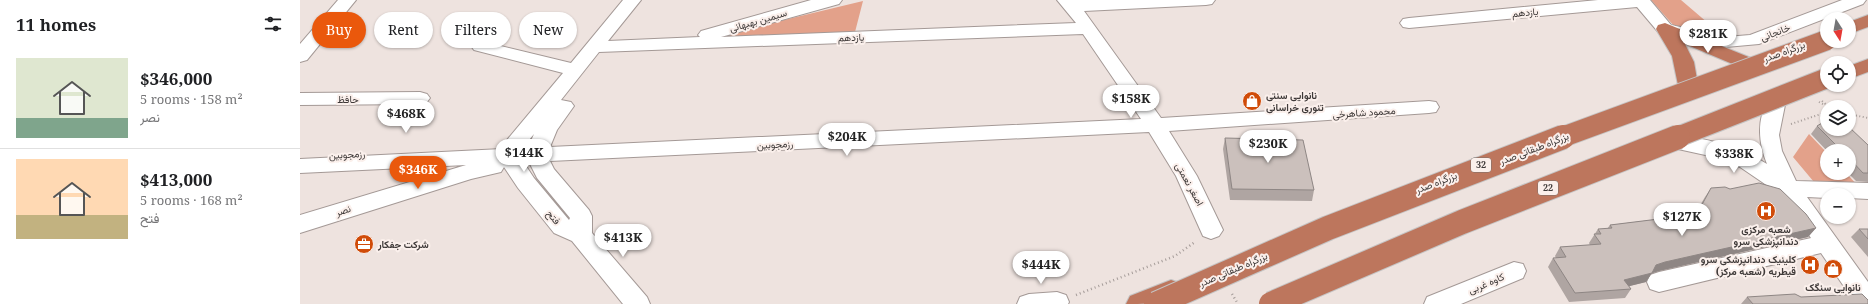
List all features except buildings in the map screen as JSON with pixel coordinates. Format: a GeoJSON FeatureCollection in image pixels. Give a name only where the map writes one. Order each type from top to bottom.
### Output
{"type":"FeatureCollection","features":[{"type":"Feature","properties":{"kind":"highway"},"geometry":{"type":"LineString","coordinates":[[1856,25],[1868,21]]}},
{"type":"Feature","properties":{"kind":"highway"},"geometry":{"type":"LineString","coordinates":[[1856,29],[1868,25]]}},
{"type":"Feature","properties":{"kind":"highway"},"geometry":{"type":"LineString","coordinates":[[1666,29],[1749,64]]}},
{"type":"Feature","properties":{"kind":"highway"},"geometry":{"type":"LineString","coordinates":[[1666,29],[1679,48],[1684,60],[1688,85]]}},
{"type":"Feature","properties":{"kind":"highway","name":"بزرگراه صدر"},"geometry":{"type":"LineString","coordinates":[[1138,304],[1221,268],[1418,189],[1688,85],[1820,39]]}},
{"type":"Feature","properties":{"kind":"highway","name":"بزرگراه طبقاتی صدر"},"geometry":{"type":"LineString","coordinates":[[1156,304],[1224,272],[1428,188],[1692,88],[1820,42]]}},
{"type":"Feature","properties":{"kind":"highway"},"geometry":{"type":"LineString","coordinates":[[1856,66],[1868,61]]}},
{"type":"Feature","properties":{"kind":"highway"},"geometry":{"type":"LineString","coordinates":[[1856,70],[1868,65]]}},
{"type":"Feature","properties":{"kind":"highway","name":"22"},"geometry":{"type":"LineString","coordinates":[[1271,304],[1462,222],[1820,81]]}},
{"type":"Feature","properties":{"kind":"highway"},"geometry":{"type":"LineString","coordinates":[[1288,304],[1466,226],[1685,144],[1820,86]]}},
{"type":"Feature","properties":{"kind":"street"},"geometry":{"type":"LineString","coordinates":[[300,56],[347,0]]}},
{"type":"Feature","properties":{"kind":"street"},"geometry":{"type":"LineString","coordinates":[[505,156],[632,0]]}},
{"type":"Feature","properties":{"kind":"street"},"geometry":{"type":"LineString","coordinates":[[580,235],[581,216],[545,173],[538,150],[546,129],[649,0]]}},
{"type":"Feature","properties":{"kind":"street","name":"سیمین بهبهانی"},"geometry":{"type":"LineString","coordinates":[[683,43],[744,24],[833,0]]}},
{"type":"Feature","properties":{"kind":"street"},"geometry":{"type":"LineString","coordinates":[[1069,3],[1206,0]]}},
{"type":"Feature","properties":{"kind":"street","name":"خانجانی"},"geometry":{"type":"LineString","coordinates":[[1666,29],[1726,42],[1753,40],[1857,0]]}},
{"type":"Feature","properties":{"kind":"street"},"geometry":{"type":"LineString","coordinates":[[1641,1],[1666,29]]}},
{"type":"Feature","properties":{"kind":"street","name":"یازدهم"},"geometry":{"type":"LineString","coordinates":[[1409,23],[1641,1]]}},
{"type":"Feature","properties":{"kind":"street","name":"اصغر نعمتی"},"geometry":{"type":"LineString","coordinates":[[1069,3],[1089,28],[1155,125],[1190,181],[1204,208],[1211,230]]}},
{"type":"Feature","properties":{"kind":"street","name":"یازدهم"},"geometry":{"type":"LineString","coordinates":[[593,47],[1089,28]]}},
{"type":"Feature","properties":{"kind":"street"},"geometry":{"type":"LineString","coordinates":[[488,48],[575,70]]}},
{"type":"Feature","properties":{"kind":"street","name":"حافظ"},"geometry":{"type":"LineString","coordinates":[[300,99],[420,98]]}},
{"type":"Feature","properties":{"kind":"street"},"geometry":{"type":"LineString","coordinates":[[1774,105],[1769,135],[1772,151],[1790,189],[1827,243],[1865,294]]}},
{"type":"Feature","properties":{"kind":"street","name":"محمود شاهرخی"},"geometry":{"type":"LineString","coordinates":[[1155,125],[1429,107]]}},
{"type":"Feature","properties":{"kind":"street","name":"رزمجوبین"},"geometry":{"type":"LineString","coordinates":[[300,166],[505,156],[538,150],[1155,125]]}},
{"type":"Feature","properties":{"kind":"street"},"geometry":{"type":"LineString","coordinates":[[1685,144],[1724,152],[1748,162],[1790,189],[1868,191]]}},
{"type":"Feature","properties":{"kind":"street","name":"رزمجوبین"},"geometry":{"type":"LineString","coordinates":[[300,156],[505,156]]}},
{"type":"Feature","properties":{"kind":"street","name":"فتح"},"geometry":{"type":"LineString","coordinates":[[505,156],[562,227],[580,235],[638,304]]}},
{"type":"Feature","properties":{"kind":"street","name":"نصر"},"geometry":{"type":"LineString","coordinates":[[300,224],[387,195],[468,172],[505,156]]}},
{"type":"Feature","properties":{"kind":"street","name":"نصر"},"geometry":{"type":"LineString","coordinates":[[387,195],[426,159]]}},
{"type":"Feature","properties":{"kind":"street"},"geometry":{"type":"LineString","coordinates":[[1659,282],[1827,243]]}},
{"type":"Feature","properties":{"kind":"street","name":"کاوه غربی"},"geometry":{"type":"LineString","coordinates":[[1436,304],[1514,271]]}},
{"type":"Feature","properties":{"kind":"street"},"geometry":{"type":"LineString","coordinates":[[1029,304],[1057,302]]}},
{"type":"Feature","properties":{"kind":"path"},"geometry":{"type":"LineString","coordinates":[[1769,135],[1790,125],[1820,114]]}},
{"type":"Feature","properties":{"kind":"path"},"geometry":{"type":"LineString","coordinates":[[1856,115],[1868,118]]}},
{"type":"Feature","properties":{"kind":"path"},"geometry":{"type":"LineString","coordinates":[[1057,302],[1175,256],[1211,230]]}},
{"type":"Feature","properties":{"kind":"shaded area"},"geometry":{"type":"Polygon","coordinates":[[[1651,0],[1681,0],[1722,35],[1674,26],[1651,0]]]}},
{"type":"Feature","properties":{"kind":"shaded area"},"geometry":{"type":"Polygon","coordinates":[[[863,1],[855,32],[714,39],[751,28],[863,1]]]}},
{"type":"Feature","properties":{"kind":"shaded area"},"geometry":{"type":"Polygon","coordinates":[[[1809,134],[1820,146],[1820,180],[1853,180],[1860,188],[1819,188],[1793,157],[1809,134]]]}},
{"type":"Feature","properties":{"kind":"place","name":"نانوایی سنتی تنوری خراسانی"},"geometry":{"type":"Point","coordinates":[1252,101]}},
{"type":"Feature","properties":{"kind":"place","name":"شعبه مرکزی دندانپزشکی سرو"},"geometry":{"type":"Point","coordinates":[1766,211]}},
{"type":"Feature","properties":{"kind":"place","name":"شرکت جفکار"},"geometry":{"type":"Point","coordinates":[364,244]}},
{"type":"Feature","properties":{"kind":"place","name":"کلینیک دندانپزشکی سرو قیطریه (شعبه مرکز)"},"geometry":{"type":"Point","coordinates":[1810,265]}},
{"type":"Feature","properties":{"kind":"place","name":"نانوایی سنگک"},"geometry":{"type":"Point","coordinates":[1833,269]}}]}
